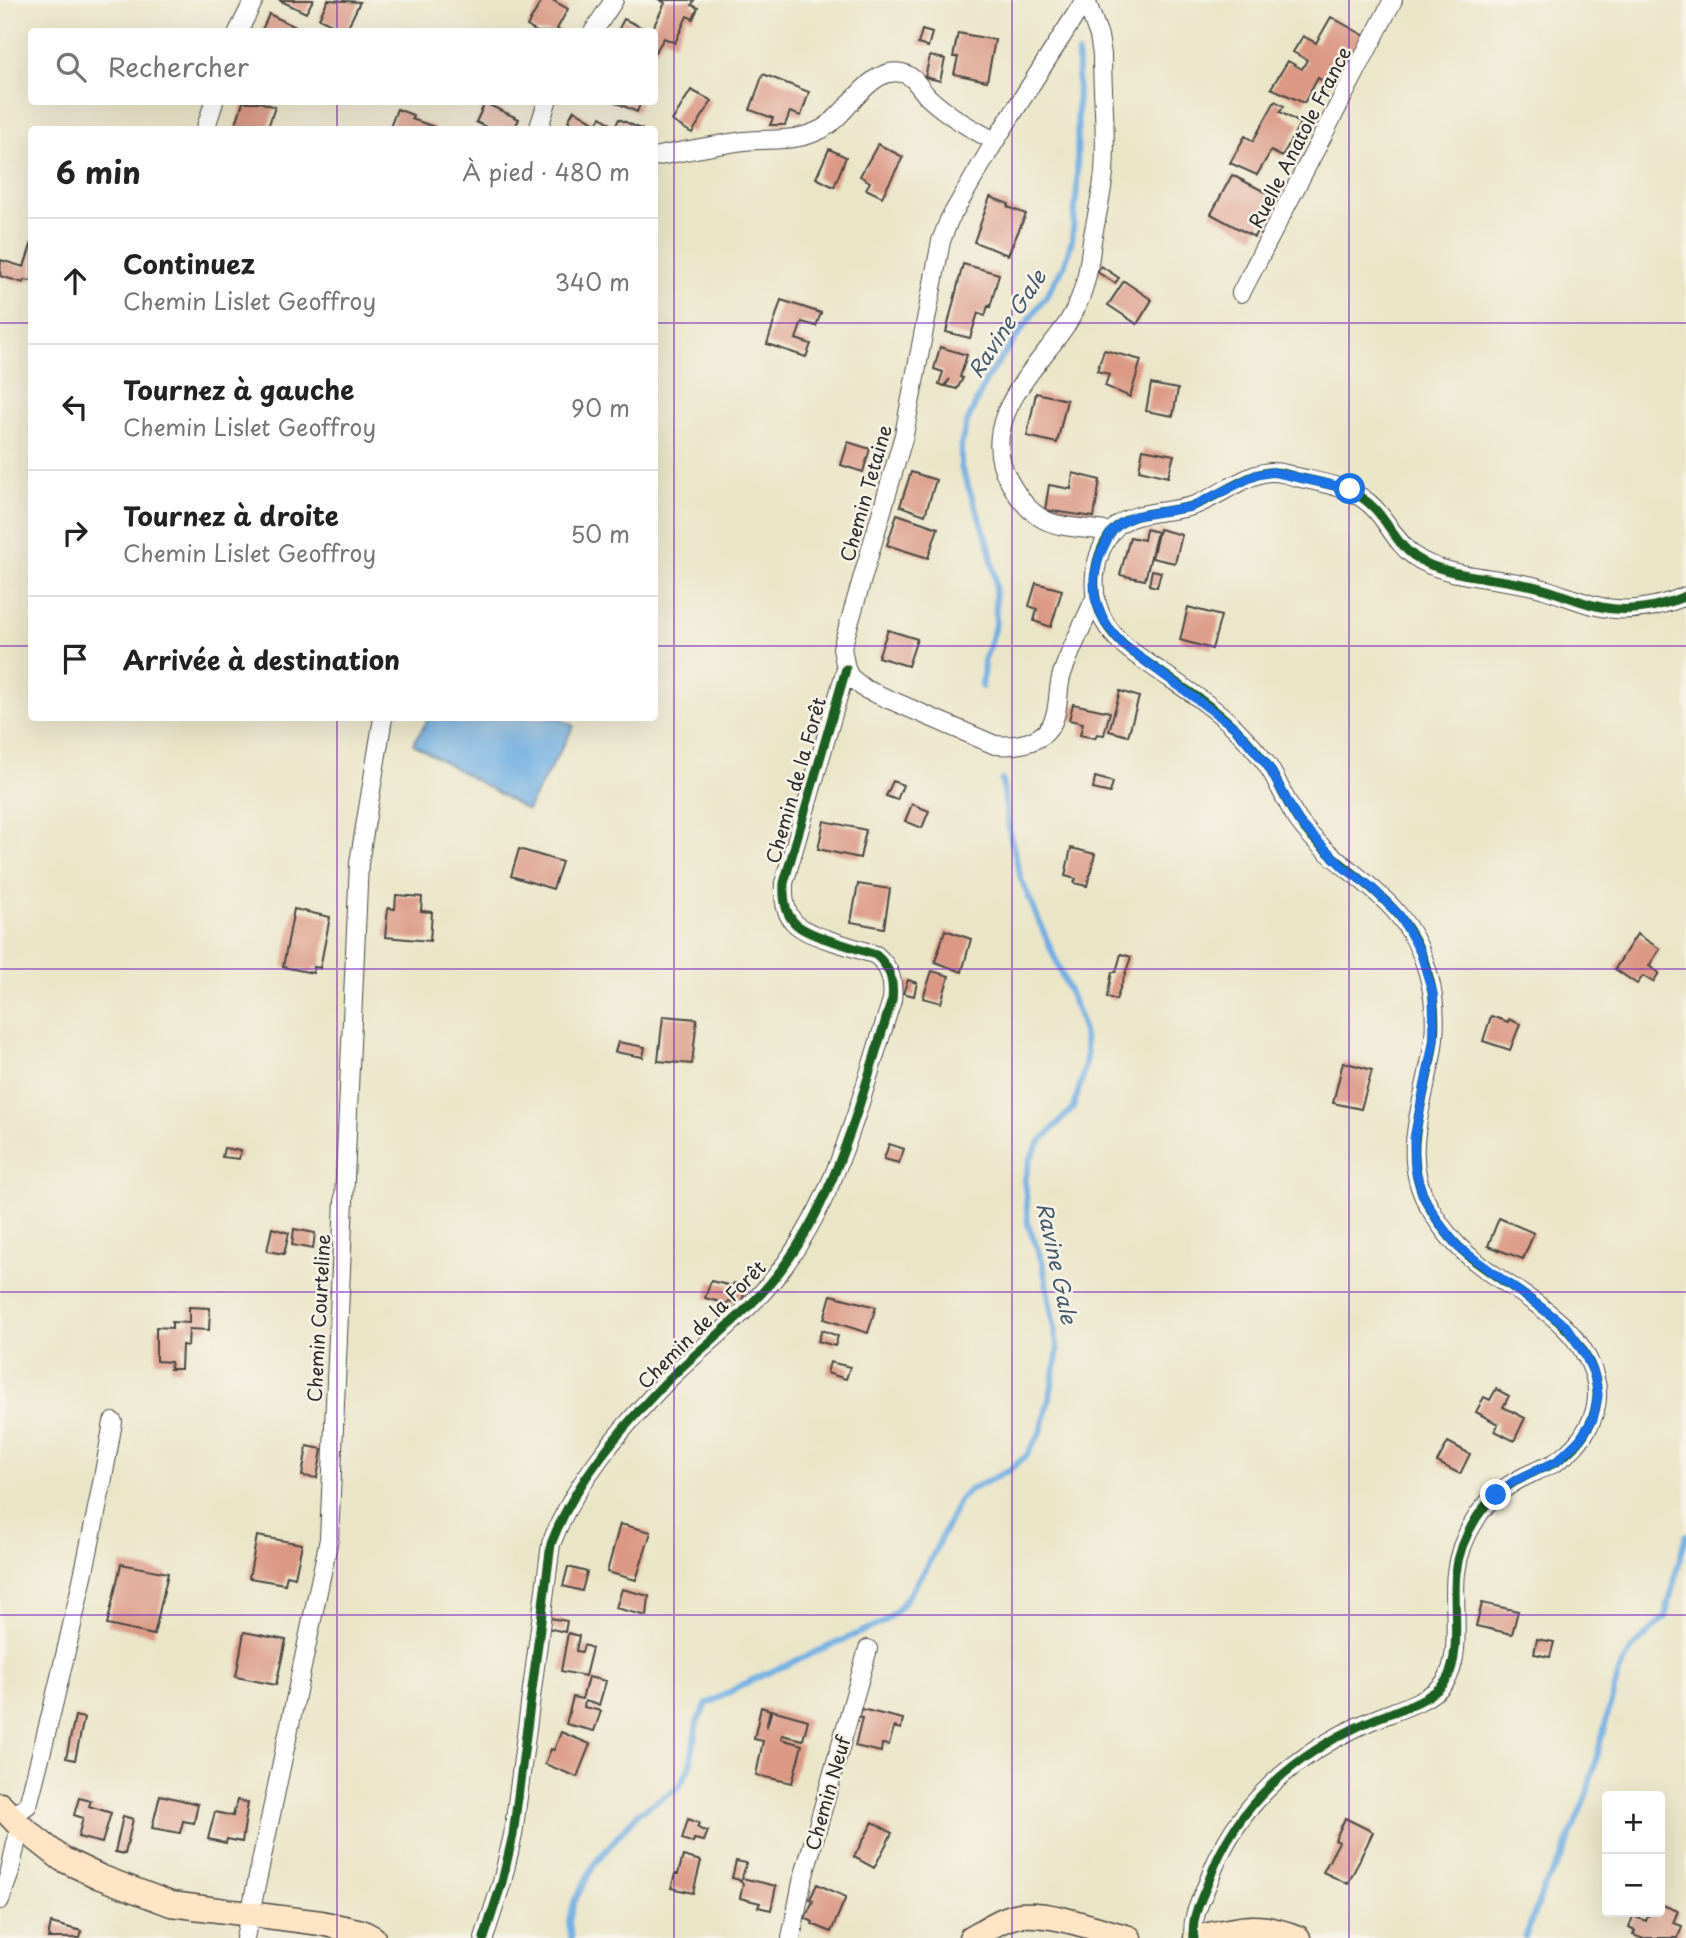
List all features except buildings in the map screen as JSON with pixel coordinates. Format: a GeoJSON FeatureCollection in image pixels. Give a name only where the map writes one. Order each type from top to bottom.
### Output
{"type":"FeatureCollection","features":[{"type":"Feature","properties":{"kind":"main road"},"geometry":{"type":"LineString","coordinates":[[10,1816],[62,1860],[172,1904],[247,1926],[321,1923],[362,1932],[373,1938]]}},
{"type":"Feature","properties":{"kind":"main road"},"geometry":{"type":"LineString","coordinates":[[971,1938],[1000,1922],[1020,1915],[1047,1917],[1129,1938]]}},
{"type":"Feature","properties":{"kind":"main road"},"geometry":{"type":"LineString","coordinates":[[1195,1938],[1250,1926],[1298,1938]]}},
{"type":"Feature","properties":{"kind":"street"},"geometry":{"type":"LineString","coordinates":[[240,28],[254,0]]}},
{"type":"Feature","properties":{"kind":"street"},"geometry":{"type":"LineString","coordinates":[[596,28],[614,0]]}},
{"type":"Feature","properties":{"kind":"street","name":"Chemin Tetaine"},"geometry":{"type":"LineString","coordinates":[[846,669],[842,648],[904,435],[941,241],[949,220],[995,141],[1085,0]]}},
{"type":"Feature","properties":{"kind":"street","name":"Chemin Tetaine"},"geometry":{"type":"LineString","coordinates":[[1085,0],[1099,36],[1102,55],[1104,172],[1085,283],[1073,314],[1035,363],[1014,396],[1004,420],[998,446],[1006,476],[1019,500],[1030,512],[1044,522],[1111,532]]}},
{"type":"Feature","properties":{"kind":"street","name":"Ruelle Anatole France"},"geometry":{"type":"LineString","coordinates":[[1241,293],[1393,0]]}},
{"type":"Feature","properties":{"kind":"street"},"geometry":{"type":"LineString","coordinates":[[658,156],[747,141],[782,141],[820,130],[838,119],[867,84],[892,72],[904,73],[914,79],[927,96],[958,122],[995,141]]}},
{"type":"Feature","properties":{"kind":"street"},"geometry":{"type":"LineString","coordinates":[[206,126],[213,105]]}},
{"type":"Feature","properties":{"kind":"street"},"geometry":{"type":"LineString","coordinates":[[538,126],[546,105]]}},
{"type":"Feature","properties":{"kind":"street"},"geometry":{"type":"LineString","coordinates":[[1195,1938],[1192,1926],[1216,1860],[1237,1822],[1264,1790],[1304,1756],[1348,1731],[1430,1695],[1442,1686],[1454,1658],[1455,1575],[1460,1549],[1470,1528],[1480,1511],[1496,1495],[1514,1481],[1557,1461],[1580,1439],[1593,1419],[1598,1395],[1594,1374],[1566,1326],[1458,1247],[1423,1196],[1415,1169],[1414,1139],[1434,1039],[1433,994],[1420,951],[1400,916],[1371,887],[1344,868],[1299,822],[1268,766],[1235,728],[1122,644],[1105,623],[1095,598],[1094,578],[1099,557],[1111,532],[1135,516],[1191,507],[1256,475],[1273,472],[1350,489],[1373,506],[1404,547],[1424,562],[1460,573],[1541,588],[1575,601],[1609,609],[1637,610],[1662,606],[1686,596]]}},
{"type":"Feature","properties":{"kind":"street"},"geometry":{"type":"LineString","coordinates":[[846,669],[859,685],[871,693],[995,745],[1024,745],[1048,728],[1056,714],[1062,674],[1095,598]]}},
{"type":"Feature","properties":{"kind":"street","name":"Chemin de la Forêt"},"geometry":{"type":"LineString","coordinates":[[484,1938],[502,1882],[513,1835],[551,1544],[562,1516],[576,1491],[667,1380],[736,1319],[769,1285],[795,1250],[834,1175],[892,1000],[894,987],[885,962],[876,955],[808,933],[796,926],[788,915],[783,899],[784,883],[846,669]]}},
{"type":"Feature","properties":{"kind":"street","name":"Chemin Courteline"},"geometry":{"type":"LineString","coordinates":[[247,1926],[329,1539],[359,863],[383,721]]}},
{"type":"Feature","properties":{"kind":"street"},"geometry":{"type":"LineString","coordinates":[[0,1899],[9,1875],[10,1816],[28,1805],[59,1685],[98,1511],[113,1422]]}},
{"type":"Feature","properties":{"kind":"street","name":"Chemin Neuf"},"geometry":{"type":"LineString","coordinates":[[791,1938],[802,1882],[868,1649]]}},
{"type":"Feature","properties":{"kind":"water"},"geometry":{"type":"Polygon","coordinates":[[[427,721],[565,721],[574,726],[527,810],[413,744],[427,721]]]}},
{"type":"Feature","properties":{"kind":"waterway","name":"Ravine Gale"},"geometry":{"type":"LineString","coordinates":[[982,687],[984,662],[996,623],[995,578],[989,544],[961,467],[961,445],[966,425],[987,378],[1047,295],[1065,264],[1072,239],[1077,188],[1078,54]]}},
{"type":"Feature","properties":{"kind":"waterway","name":"Ravine Gale"},"geometry":{"type":"LineString","coordinates":[[571,1938],[569,1921],[574,1902],[595,1863],[637,1814],[679,1787],[690,1766],[697,1722],[707,1704],[752,1680],[884,1622],[900,1607],[926,1569],[959,1501],[968,1491],[1008,1471],[1026,1456],[1041,1432],[1058,1350],[1043,1264],[1028,1224],[1025,1180],[1030,1159],[1038,1144],[1073,1108],[1087,1053],[1080,1017],[1021,879],[1010,835],[1002,780]]}},
{"type":"Feature","properties":{"kind":"waterway"},"geometry":{"type":"LineString","coordinates":[[1525,1938],[1544,1887],[1562,1857],[1587,1793],[1619,1672],[1631,1650],[1665,1617],[1686,1535]]}},
{"type":"Feature","properties":{"kind":"cycle path"},"geometry":{"type":"LineString","coordinates":[[1194,1938],[1197,1909],[1221,1853],[1235,1828],[1272,1784],[1294,1765],[1343,1734],[1421,1700],[1445,1682],[1454,1658],[1457,1566],[1469,1530],[1483,1509],[1502,1490],[1556,1462],[1575,1446],[1594,1414],[1597,1390],[1586,1355],[1572,1335],[1536,1303],[1475,1261],[1457,1245],[1434,1215],[1419,1184],[1415,1143],[1431,1059],[1435,1021],[1431,987],[1415,939],[1385,900],[1308,833],[1268,766],[1236,729],[1208,705],[1128,648],[1109,629],[1096,598],[1095,574],[1101,550],[1114,529],[1131,518],[1195,505],[1254,476],[1276,472],[1329,484],[1358,496],[1375,509],[1408,551],[1427,564],[1442,569],[1529,585],[1588,604],[1615,609],[1651,607],[1686,596]]}},
{"type":"Feature","properties":{"kind":"cycle path"},"geometry":{"type":"LineString","coordinates":[[484,1938],[502,1882],[513,1835],[551,1544],[561,1521],[586,1478],[633,1417],[667,1381],[756,1299],[792,1255],[812,1221],[844,1150],[892,1000],[890,976],[876,955],[818,936],[800,927],[789,915],[784,896],[784,883],[846,669]]}},
{"type":"Feature","properties":{"kind":"route"},"geometry":{"type":"LineString","coordinates":[[1350,489],[1273,472],[1256,475],[1191,507],[1135,516],[1111,532],[1099,557],[1094,578],[1095,598],[1105,623],[1122,644],[1235,728],[1268,766],[1299,822],[1344,868],[1371,887],[1400,916],[1420,951],[1433,994],[1434,1039],[1414,1139],[1415,1169],[1423,1196],[1458,1247],[1566,1326],[1594,1374],[1598,1395],[1593,1419],[1580,1439],[1557,1461],[1514,1481],[1496,1495]]}}]}
